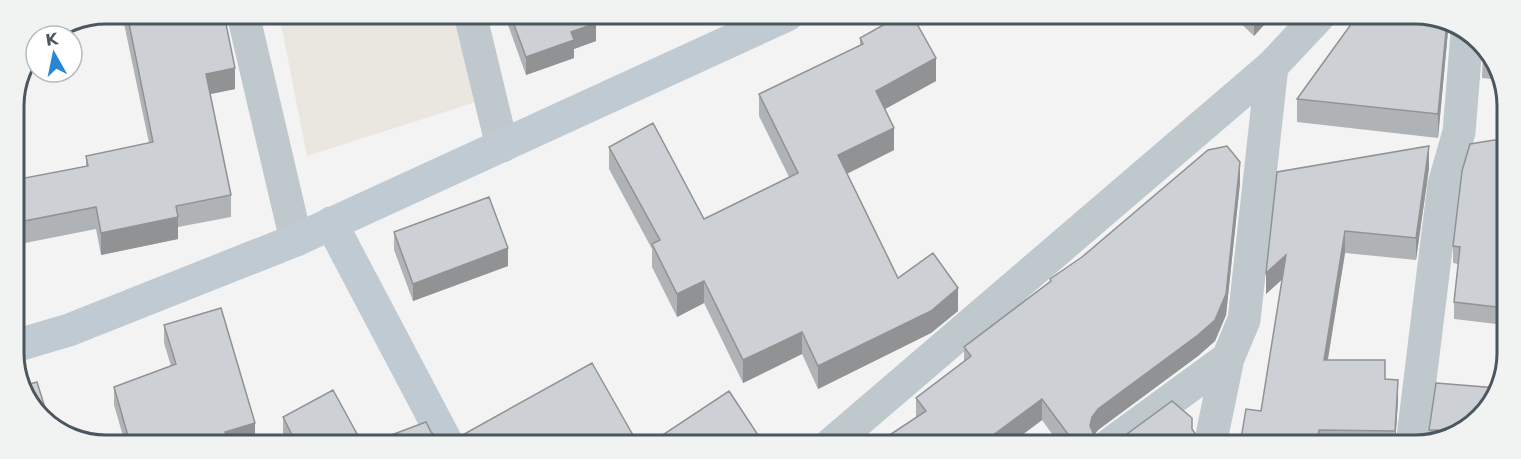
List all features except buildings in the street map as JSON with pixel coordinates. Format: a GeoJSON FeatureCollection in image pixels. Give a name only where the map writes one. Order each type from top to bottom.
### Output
{"type":"FeatureCollection","features":[{"type":"Feature","properties":{"kind":"main road"},"geometry":{"type":"LineString","coordinates":[[24,343],[69,330],[296,240],[767,24]]}},
{"type":"Feature","properties":{"kind":"main road"},"geometry":{"type":"LineString","coordinates":[[331,223],[443,435]]}},
{"type":"Feature","properties":{"kind":"street"},"geometry":{"type":"LineString","coordinates":[[245,24],[296,240]]}},
{"type":"Feature","properties":{"kind":"street"},"geometry":{"type":"LineString","coordinates":[[472,24],[502,146]]}},
{"type":"Feature","properties":{"kind":"street"},"geometry":{"type":"LineString","coordinates":[[842,435],[1272,66],[1311,24]]}},
{"type":"Feature","properties":{"kind":"street"},"geometry":{"type":"LineString","coordinates":[[1413,435],[1444,184],[1459,132],[1466,42]]}},
{"type":"Feature","properties":{"kind":"street"},"geometry":{"type":"LineString","coordinates":[[1212,435],[1228,358],[1244,320],[1272,66]]}},
{"type":"Feature","properties":{"kind":"street"},"geometry":{"type":"LineString","coordinates":[[1123,435],[1228,358]]}},
{"type":"Feature","properties":{"kind":"shaded area"},"geometry":{"type":"Polygon","coordinates":[[[281,24],[460,24],[479,101],[307,156],[281,24]]]}}]}
